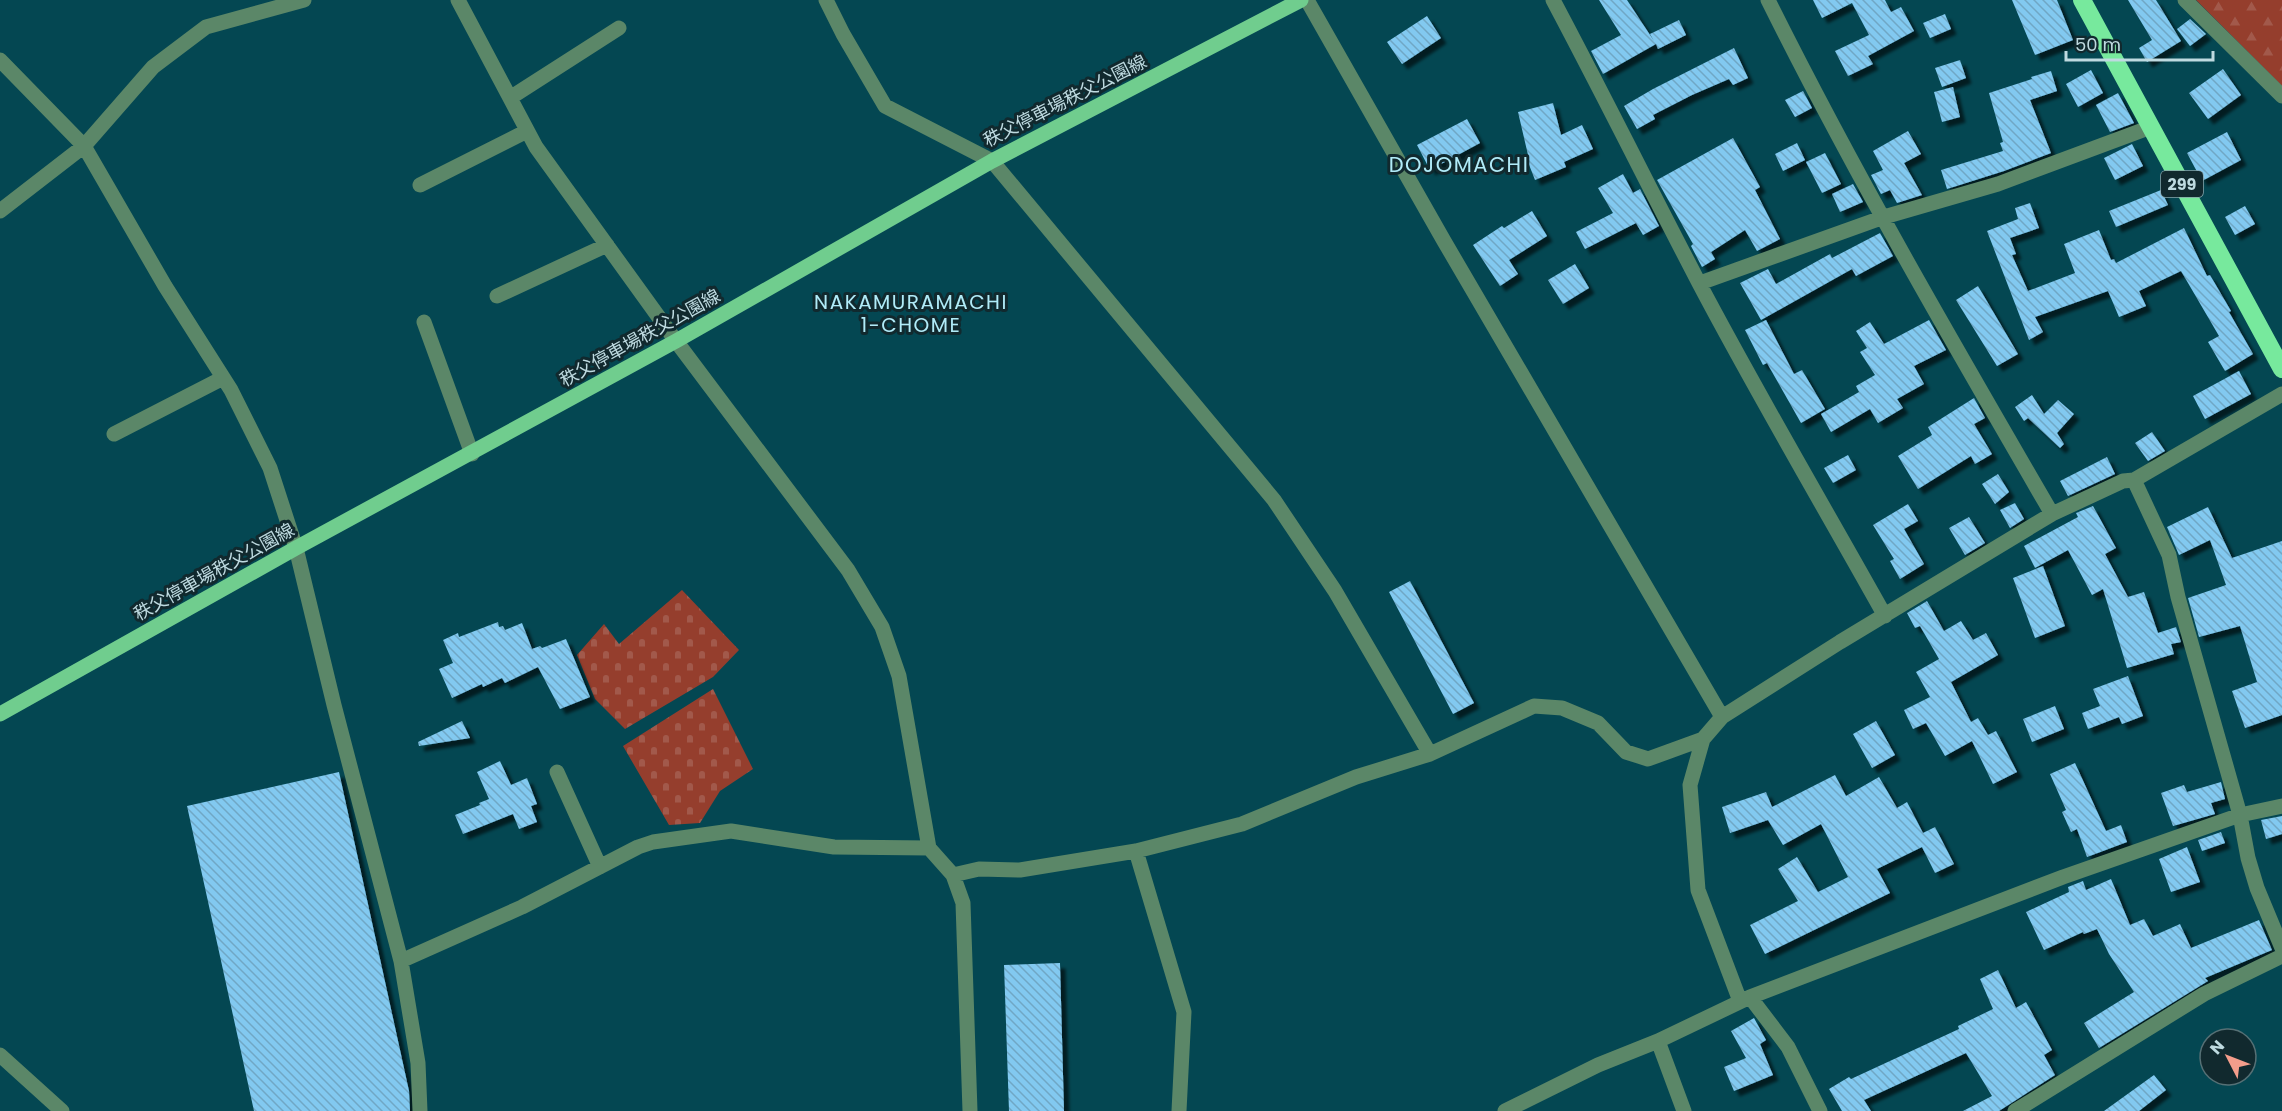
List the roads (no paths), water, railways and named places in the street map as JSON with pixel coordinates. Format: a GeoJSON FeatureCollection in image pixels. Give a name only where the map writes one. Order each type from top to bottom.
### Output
{"type":"FeatureCollection","features":[{"type":"Feature","properties":{"kind":"highway","name":"299"},"geometry":{"type":"LineString","coordinates":[[2082,0],[2282,369]]}},
{"type":"Feature","properties":{"kind":"main road","name":"秩父停車場秩父公園線"},"geometry":{"type":"LineString","coordinates":[[0,714],[296,548],[676,341],[992,161],[1301,0]]}},
{"type":"Feature","properties":{"kind":"street"},"geometry":{"type":"LineString","coordinates":[[0,211],[84,146],[153,67],[206,27],[303,0]]}},
{"type":"Feature","properties":{"kind":"street"},"geometry":{"type":"LineString","coordinates":[[458,0],[536,147],[676,341],[848,570],[882,627],[899,676],[929,848],[953,874],[963,903],[970,1111]]}},
{"type":"Feature","properties":{"kind":"street"},"geometry":{"type":"LineString","coordinates":[[826,0],[885,106],[992,161],[1274,500],[1335,591],[1430,754]]}},
{"type":"Feature","properties":{"kind":"street"},"geometry":{"type":"LineString","coordinates":[[1307,0],[1722,717]]}},
{"type":"Feature","properties":{"kind":"street"},"geometry":{"type":"LineString","coordinates":[[1553,0],[1700,283],[1805,476],[1886,616]]}},
{"type":"Feature","properties":{"kind":"street"},"geometry":{"type":"LineString","coordinates":[[1768,0],[1798,61],[1884,217],[2052,514]]}},
{"type":"Feature","properties":{"kind":"street"},"geometry":{"type":"LineString","coordinates":[[2185,0],[2282,96]]}},
{"type":"Feature","properties":{"kind":"street"},"geometry":{"type":"LineString","coordinates":[[510,98],[618,28]]}},
{"type":"Feature","properties":{"kind":"street"},"geometry":{"type":"LineString","coordinates":[[0,60],[84,146],[165,286],[223,378],[270,468],[296,548],[334,705],[401,960],[418,1063],[420,1111]]}},
{"type":"Feature","properties":{"kind":"street"},"geometry":{"type":"LineString","coordinates":[[1700,283],[1884,217],[1998,184],[2151,127]]}},
{"type":"Feature","properties":{"kind":"street"},"geometry":{"type":"LineString","coordinates":[[420,185],[527,131]]}},
{"type":"Feature","properties":{"kind":"street"},"geometry":{"type":"LineString","coordinates":[[497,296],[606,245]]}},
{"type":"Feature","properties":{"kind":"street"},"geometry":{"type":"LineString","coordinates":[[424,322],[472,454]]}},
{"type":"Feature","properties":{"kind":"street"},"geometry":{"type":"LineString","coordinates":[[114,434],[223,378]]}},
{"type":"Feature","properties":{"kind":"street"},"geometry":{"type":"LineString","coordinates":[[1820,1111],[1788,1047],[1745,999],[1698,890],[1690,785],[1703,739],[1722,717],[1840,642],[2052,514],[2123,481],[2134,480],[2282,394]]}},
{"type":"Feature","properties":{"kind":"street"},"geometry":{"type":"LineString","coordinates":[[2134,480],[2169,555],[2181,608],[2240,815],[2251,868],[2282,948]]}},
{"type":"Feature","properties":{"kind":"street"},"geometry":{"type":"LineString","coordinates":[[953,874],[979,869],[1020,870],[1136,850],[1242,824],[1356,777],[1430,754],[1534,706],[1562,708],[1598,723],[1626,752],[1648,759],[1703,739]]}},
{"type":"Feature","properties":{"kind":"street"},"geometry":{"type":"LineString","coordinates":[[557,772],[600,867]]}},
{"type":"Feature","properties":{"kind":"street"},"geometry":{"type":"LineString","coordinates":[[1505,1111],[1598,1065],[1658,1041],[1745,999],[2063,877],[2240,815],[2282,806]]}},
{"type":"Feature","properties":{"kind":"street"},"geometry":{"type":"LineString","coordinates":[[401,960],[522,907],[638,847],[653,842],[731,831],[834,847],[929,848]]}},
{"type":"Feature","properties":{"kind":"street"},"geometry":{"type":"LineString","coordinates":[[1136,850],[1184,1012],[1179,1111]]}},
{"type":"Feature","properties":{"kind":"street"},"geometry":{"type":"LineString","coordinates":[[2015,1111],[2204,994],[2282,956]]}},
{"type":"Feature","properties":{"kind":"street"},"geometry":{"type":"LineString","coordinates":[[1658,1041],[1684,1111]]}},
{"type":"Feature","properties":{"kind":"street"},"geometry":{"type":"LineString","coordinates":[[0,1055],[62,1111]]}},
{"type":"Feature","properties":{"kind":"district","name":"DOJOMACHI"},"geometry":{"type":"Point","coordinates":[1459,165]}},
{"type":"Feature","properties":{"kind":"district","name":"NAKAMURAMACHI 1-CHOME"},"geometry":{"type":"Point","coordinates":[911,314]}}]}
